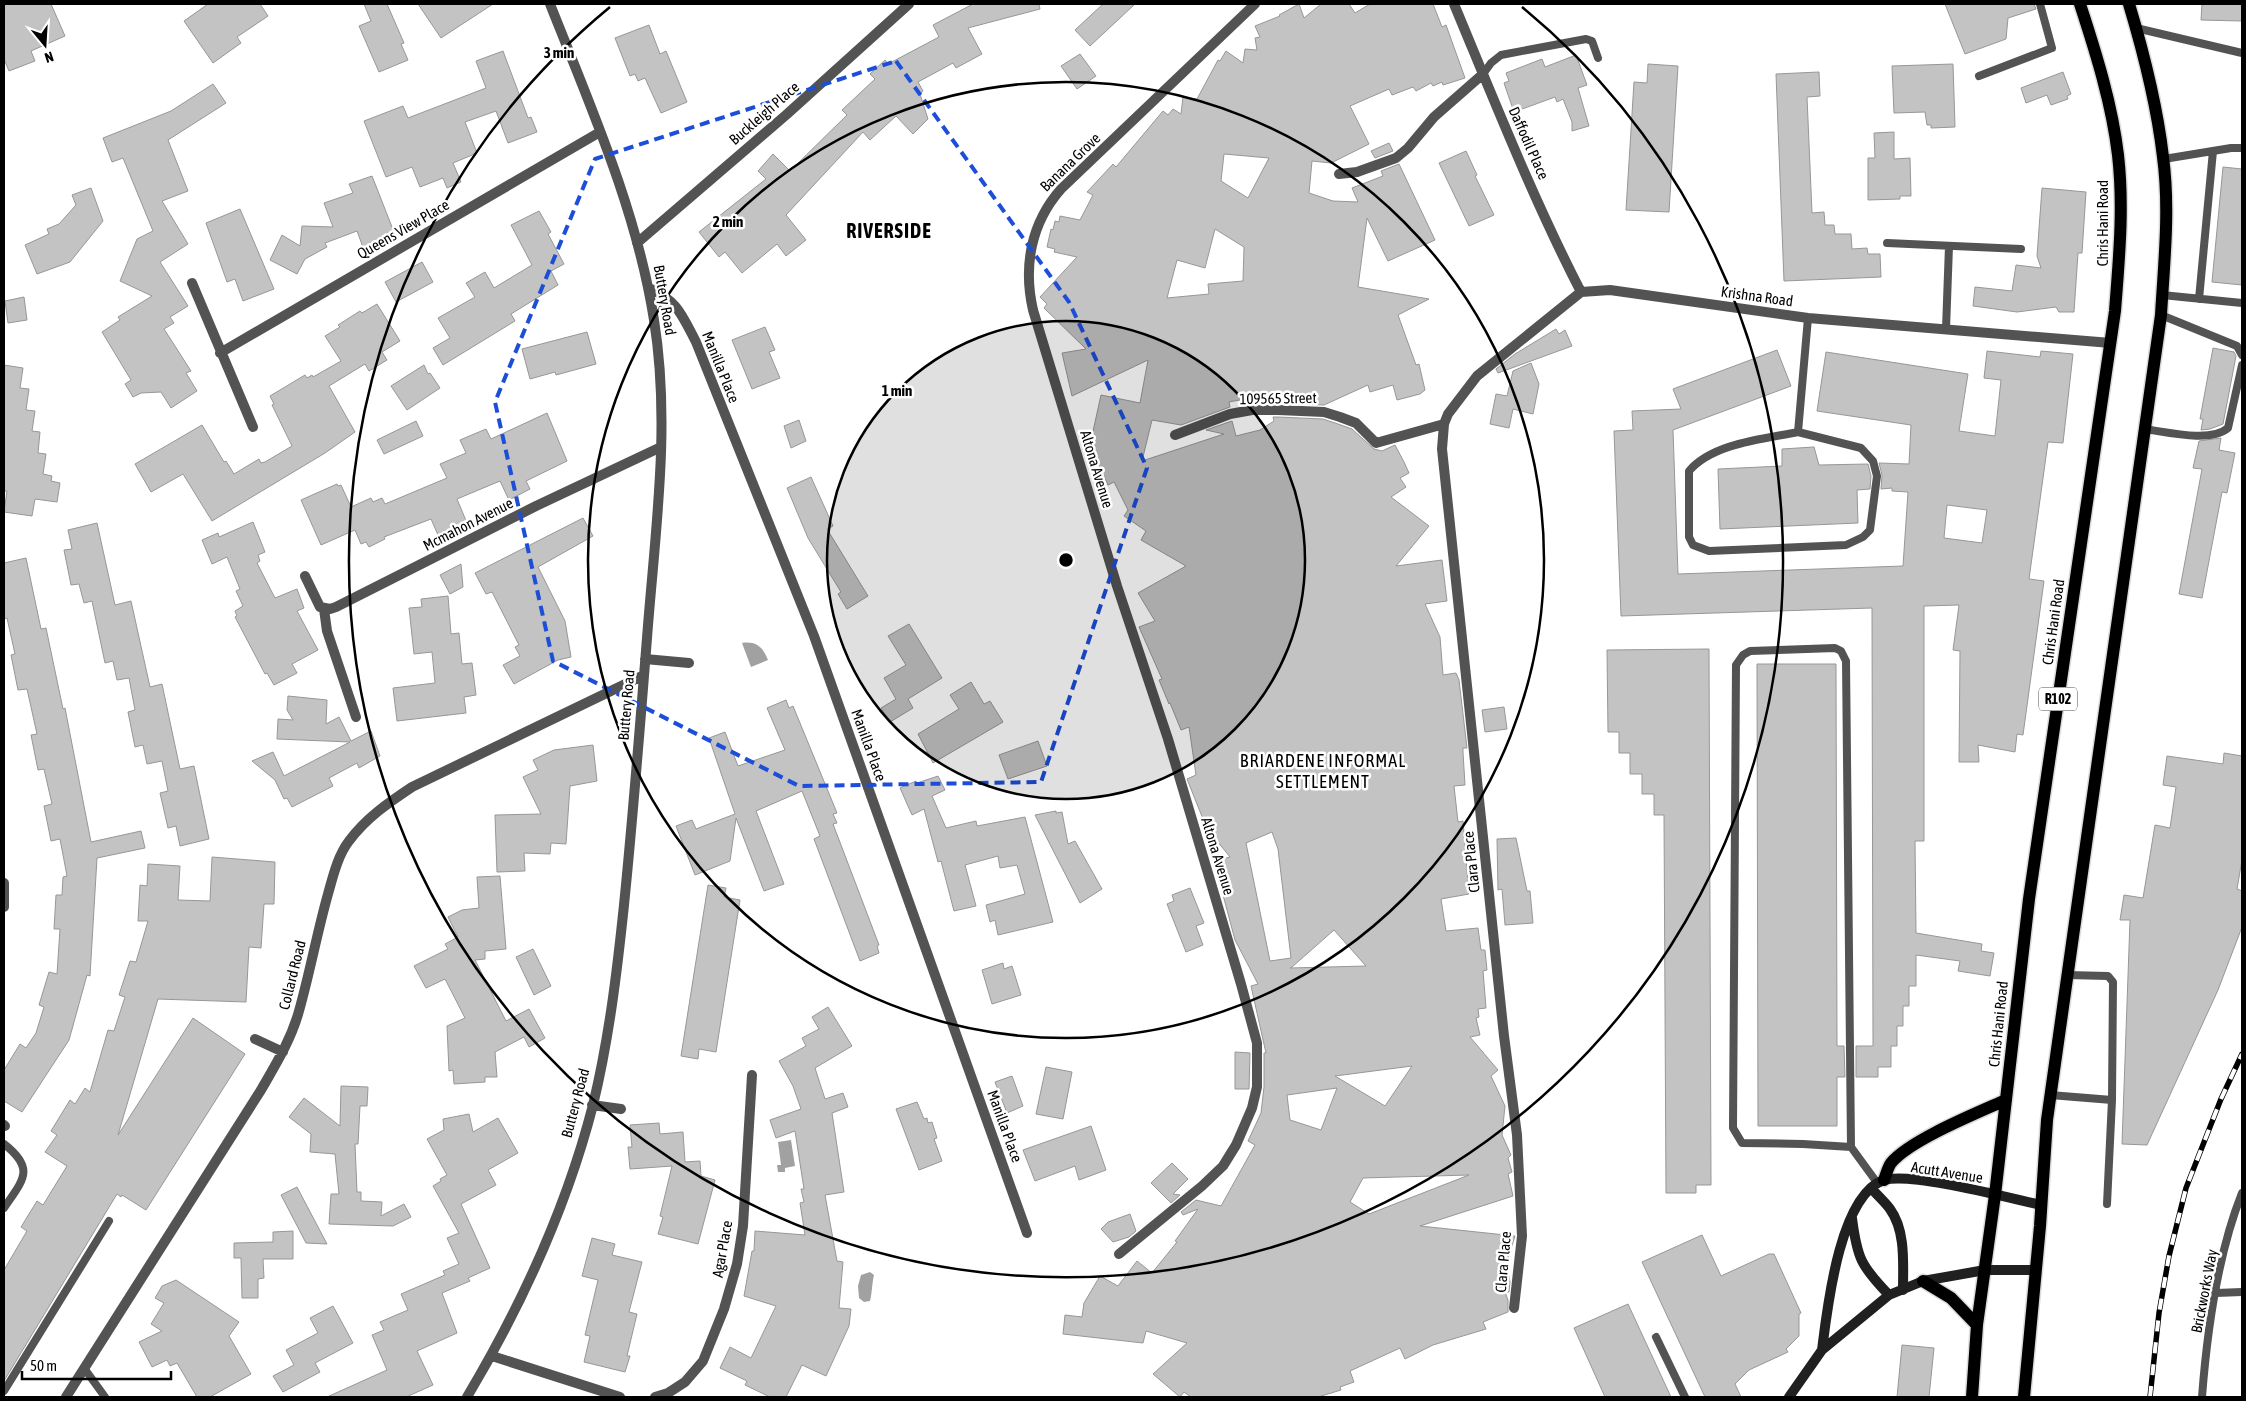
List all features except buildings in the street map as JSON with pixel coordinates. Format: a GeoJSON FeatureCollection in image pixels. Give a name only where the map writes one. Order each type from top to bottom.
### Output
{"type":"FeatureCollection","features":[{"type":"Feature","properties":{"kind":"main road","name":"Chris Hani Road"},"geometry":{"type":"LineString","coordinates":[[1972,1397],[1984,1270],[1995,1195],[2028,899],[2115,311],[2120,244],[2118,155],[2105,91],[2080,4]]}},
{"type":"Feature","properties":{"kind":"main road"},"geometry":{"type":"LineString","coordinates":[[2024,1397],[2050,1095],[2161,315],[2165,208],[2164,159],[2154,96],[2129,4]]}},
{"type":"Feature","properties":{"kind":"main road"},"geometry":{"type":"LineString","coordinates":[[1878,1184],[1890,1164],[1904,1151],[1926,1138],[2006,1100]]}},
{"type":"Feature","properties":{"kind":"main road"},"geometry":{"type":"LineString","coordinates":[[1923,1281],[1951,1298],[1978,1325]]}},
{"type":"Feature","properties":{"kind":"street","name":"Buttery Road"},"geometry":{"type":"LineString","coordinates":[[467,1397],[492,1356],[526,1289],[567,1184],[592,1106],[614,1002],[628,866],[661,447],[659,362],[649,288],[637,243],[600,132],[550,4]]}},
{"type":"Feature","properties":{"kind":"street","name":"Buckleigh Place"},"geometry":{"type":"LineString","coordinates":[[637,243],[786,115],[909,4]]}},
{"type":"Feature","properties":{"kind":"street","name":"Banana Grove"},"geometry":{"type":"LineString","coordinates":[[1068,423],[1028,290],[1029,261],[1041,217],[1048,204],[1062,189],[1255,4]]}},
{"type":"Feature","properties":{"kind":"street","name":"Daffodil Place"},"geometry":{"type":"LineString","coordinates":[[1454,4],[1560,250],[1581,292]]}},
{"type":"Feature","properties":{"kind":"street"},"geometry":{"type":"LineString","coordinates":[[1339,174],[1357,172],[1396,158],[1408,148],[1434,117],[1483,74]]}},
{"type":"Feature","properties":{"kind":"street","name":"Queens View Place"},"geometry":{"type":"LineString","coordinates":[[220,353],[600,132]]}},
{"type":"Feature","properties":{"kind":"street"},"geometry":{"type":"LineString","coordinates":[[192,283],[220,353],[253,427]]}},
{"type":"Feature","properties":{"kind":"street","name":"Manilla Place"},"geometry":{"type":"LineString","coordinates":[[649,288],[664,295],[673,302],[681,312],[696,342],[807,618],[1027,1233]]}},
{"type":"Feature","properties":{"kind":"street","name":"Krishna Road"},"geometry":{"type":"LineString","coordinates":[[1581,292],[1610,290],[1808,318],[2111,342]]}},
{"type":"Feature","properties":{"kind":"street"},"geometry":{"type":"LineString","coordinates":[[1446,419],[1477,376],[1581,292]]}},
{"type":"Feature","properties":{"kind":"street","name":"109565 Street"},"geometry":{"type":"LineString","coordinates":[[1175,435],[1230,414],[1252,410],[1324,412],[1356,423],[1376,444],[1446,419]]}},
{"type":"Feature","properties":{"kind":"street","name":"Clara Place"},"geometry":{"type":"LineString","coordinates":[[1446,419],[1442,449],[1504,1036],[1517,1135],[1522,1236],[1514,1308]]}},
{"type":"Feature","properties":{"kind":"street","name":"Altona Avenue"},"geometry":{"type":"LineString","coordinates":[[1068,423],[1117,586],[1168,739],[1257,1043],[1257,1087],[1252,1108],[1236,1145],[1223,1166],[1202,1186],[1119,1254]]}},
{"type":"Feature","properties":{"kind":"street","name":"Mcmahon Avenue"},"geometry":{"type":"LineString","coordinates":[[324,609],[336,607],[536,506],[661,447]]}},
{"type":"Feature","properties":{"kind":"street"},"geometry":{"type":"LineString","coordinates":[[305,576],[320,607],[324,609],[327,631],[356,717]]}},
{"type":"Feature","properties":{"kind":"street"},"geometry":{"type":"LineString","coordinates":[[645,659],[689,663]]}},
{"type":"Feature","properties":{"kind":"street","name":"Collard Road"},"geometry":{"type":"LineString","coordinates":[[66,1397],[256,1098],[283,1052],[299,1011],[336,868],[348,842],[381,807],[412,788],[644,675]]}},
{"type":"Feature","properties":{"kind":"street"},"geometry":{"type":"LineString","coordinates":[[4,883],[4,907]]}},
{"type":"Feature","properties":{"kind":"street"},"geometry":{"type":"LineString","coordinates":[[255,1039],[283,1052]]}},
{"type":"Feature","properties":{"kind":"street","name":"Agar Place"},"geometry":{"type":"LineString","coordinates":[[655,1397],[668,1393],[685,1382],[703,1361],[724,1309],[737,1264],[743,1226],[752,1075]]}},
{"type":"Feature","properties":{"kind":"street"},"geometry":{"type":"LineString","coordinates":[[592,1106],[620,1109]]}},
{"type":"Feature","properties":{"kind":"street","name":"Acutt Avenue"},"geometry":{"type":"LineString","coordinates":[[1878,1184],[1916,1179],[2041,1205]]}},
{"type":"Feature","properties":{"kind":"street"},"geometry":{"type":"LineString","coordinates":[[1822,1350],[1830,1290],[1839,1251],[1852,1216],[1864,1196],[1878,1184],[1900,1234],[1903,1261],[1903,1290]]}},
{"type":"Feature","properties":{"kind":"street"},"geometry":{"type":"LineString","coordinates":[[1852,1216],[1855,1244],[1859,1259],[1868,1274],[1889,1295]]}},
{"type":"Feature","properties":{"kind":"street"},"geometry":{"type":"LineString","coordinates":[[1789,1397],[1822,1350],[1889,1295],[1923,1281],[1984,1270],[2036,1270]]}},
{"type":"Feature","properties":{"kind":"street"},"geometry":{"type":"LineString","coordinates":[[492,1356],[620,1397]]}},
{"type":"Feature","properties":{"kind":"lane"},"geometry":{"type":"LineString","coordinates":[[1979,76],[2052,48],[2040,4]]}},
{"type":"Feature","properties":{"kind":"lane"},"geometry":{"type":"LineString","coordinates":[[2136,28],[2242,53]]}},
{"type":"Feature","properties":{"kind":"lane"},"geometry":{"type":"LineString","coordinates":[[1483,74],[1491,63],[1501,55],[1586,39],[1592,41],[1598,58]]}},
{"type":"Feature","properties":{"kind":"lane"},"geometry":{"type":"LineString","coordinates":[[2164,159],[2242,148]]}},
{"type":"Feature","properties":{"kind":"lane"},"geometry":{"type":"LineString","coordinates":[[2199,299],[2213,151]]}},
{"type":"Feature","properties":{"kind":"lane"},"geometry":{"type":"LineString","coordinates":[[1887,243],[2022,249]]}},
{"type":"Feature","properties":{"kind":"lane"},"geometry":{"type":"LineString","coordinates":[[1946,329],[1949,246]]}},
{"type":"Feature","properties":{"kind":"lane"},"geometry":{"type":"LineString","coordinates":[[2162,295],[2242,303]]}},
{"type":"Feature","properties":{"kind":"lane"},"geometry":{"type":"LineString","coordinates":[[2161,315],[2237,346],[2242,355]]}},
{"type":"Feature","properties":{"kind":"lane"},"geometry":{"type":"LineString","coordinates":[[1798,432],[1808,318]]}},
{"type":"Feature","properties":{"kind":"lane"},"geometry":{"type":"LineString","coordinates":[[2144,429],[2212,436],[2223,433],[2228,428],[2242,365]]}},
{"type":"Feature","properties":{"kind":"lane"},"geometry":{"type":"LineString","coordinates":[[1798,432],[1861,448],[1873,461],[1876,476],[1870,530],[1863,537],[1846,545],[1709,551],[1693,545],[1689,537],[1689,471],[1696,462],[1709,454],[1798,432]]}},
{"type":"Feature","properties":{"kind":"lane"},"geometry":{"type":"LineString","coordinates":[[1851,1148],[1803,1144],[1742,1143],[1733,1128],[1736,666],[1743,655],[1750,651],[1835,648],[1840,651],[1846,661],[1851,1148],[1878,1184]]}},
{"type":"Feature","properties":{"kind":"lane"},"geometry":{"type":"LineString","coordinates":[[2068,975],[2108,976],[2113,982],[2112,1100],[2107,1204]]}},
{"type":"Feature","properties":{"kind":"lane"},"geometry":{"type":"LineString","coordinates":[[2050,1095],[2112,1100]]}},
{"type":"Feature","properties":{"kind":"lane"},"geometry":{"type":"LineString","coordinates":[[4,1144],[22,1160],[23,1172],[21,1183],[4,1208]]}},
{"type":"Feature","properties":{"kind":"lane","name":"Brickworks Way"},"geometry":{"type":"LineString","coordinates":[[2202,1397],[2204,1366],[2216,1293],[2231,1221],[2242,1193]]}},
{"type":"Feature","properties":{"kind":"lane"},"geometry":{"type":"LineString","coordinates":[[4,1391],[109,1221]]}},
{"type":"Feature","properties":{"kind":"lane"},"geometry":{"type":"LineString","coordinates":[[2216,1293],[2242,1292]]}},
{"type":"Feature","properties":{"kind":"lane"},"geometry":{"type":"LineString","coordinates":[[1656,1337],[1685,1397]]}},
{"type":"Feature","properties":{"kind":"lane"},"geometry":{"type":"LineString","coordinates":[[84,1368],[105,1397]]}},
{"type":"Feature","properties":{"kind":"highlighted area"},"geometry":{"type":"Polygon","coordinates":[[[896,61],[1069,302],[1147,468],[1041,782],[799,786],[553,661],[495,402],[595,159],[896,61]]]}},
{"type":"Feature","properties":{"kind":"shaded area"},"geometry":{"type":"Polygon","coordinates":[[[742,643],[755,644],[764,652],[768,660],[751,667],[742,643]]]}},
{"type":"Feature","properties":{"kind":"shaded area"},"geometry":{"type":"Polygon","coordinates":[[[791,1140],[795,1166],[785,1168],[785,1172],[778,1172],[777,1165],[781,1165],[778,1142],[791,1140]]]}},
{"type":"Feature","properties":{"kind":"shaded area"},"geometry":{"type":"Polygon","coordinates":[[[870,1272],[874,1275],[871,1298],[870,1301],[864,1302],[859,1298],[858,1286],[861,1275],[870,1272]]]}},
{"type":"Feature","properties":{"kind":"railway"},"geometry":{"type":"LineString","coordinates":[[2150,1397],[2159,1313],[2169,1256],[2186,1188],[2221,1099],[2242,1054]]}},
{"type":"Feature","properties":{"kind":"district","name":"RIVERSIDE"},"geometry":{"type":"Point","coordinates":[889,230]}},
{"type":"Feature","properties":{"kind":"district","name":"BRIARDENE INFORMAL SETTLEMENT"},"geometry":{"type":"Point","coordinates":[1323,770]}}]}
